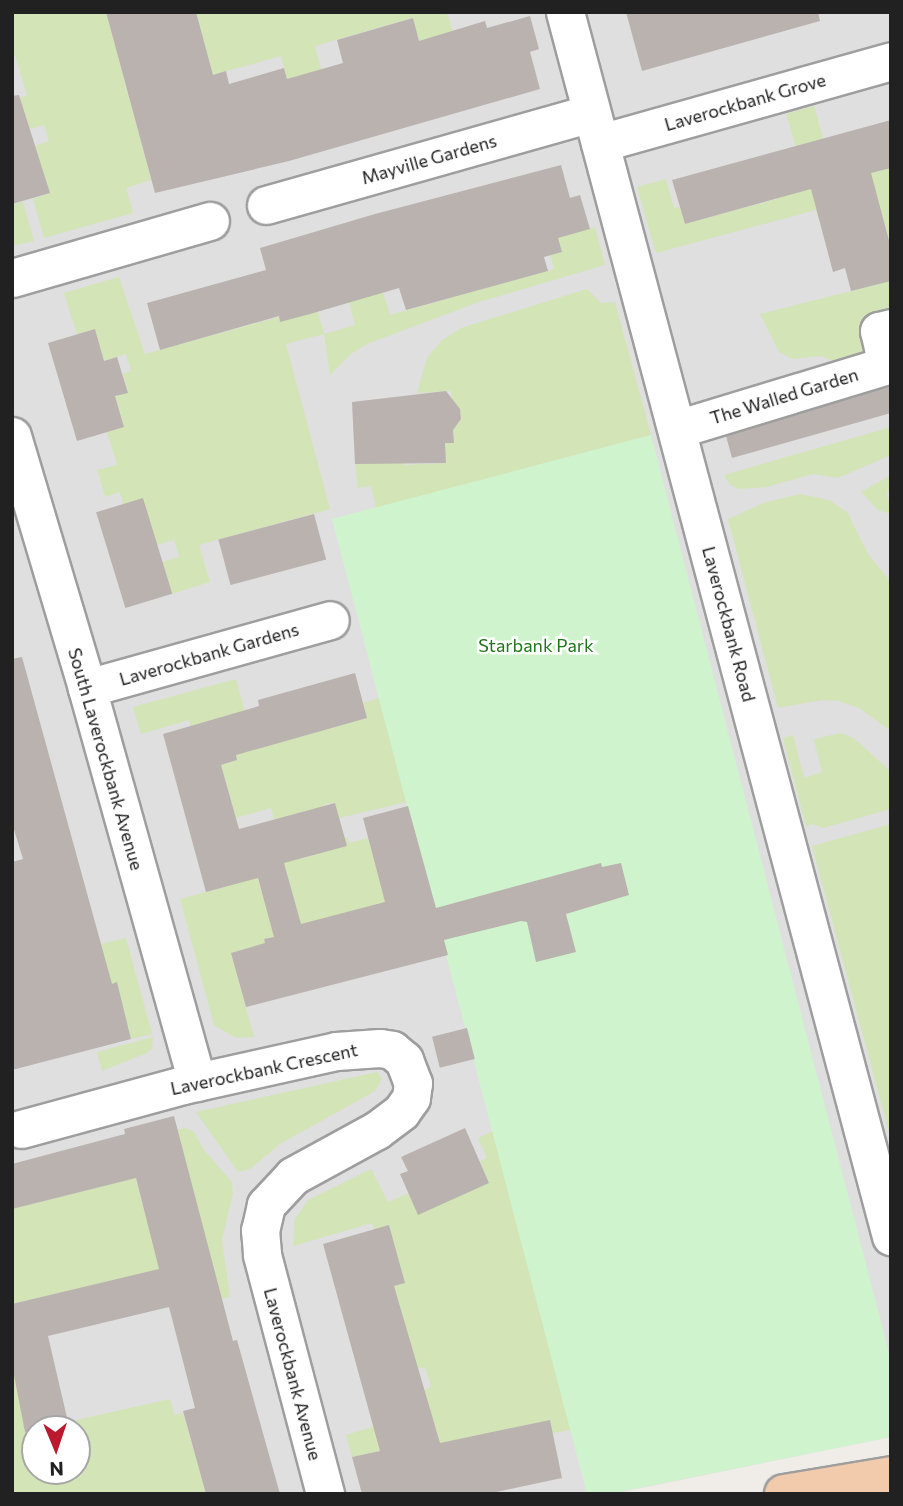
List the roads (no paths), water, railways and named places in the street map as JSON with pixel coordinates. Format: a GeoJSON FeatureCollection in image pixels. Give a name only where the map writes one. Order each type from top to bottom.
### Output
{"type":"FeatureCollection","features":[{"type":"Feature","properties":{"kind":"main road"},"geometry":{"type":"LineString","coordinates":[[784,1494],[891,1476]]}},
{"type":"Feature","properties":{"kind":"street","name":"Laverockbank Road"},"geometry":{"type":"LineString","coordinates":[[565,12],[891,1236]]}},
{"type":"Feature","properties":{"kind":"street","name":"Laverockbank Grove"},"geometry":{"type":"LineString","coordinates":[[596,128],[891,61]]}},
{"type":"Feature","properties":{"kind":"street","name":"Mayville Gardens"},"geometry":{"type":"LineString","coordinates":[[266,205],[596,128]]}},
{"type":"Feature","properties":{"kind":"street"},"geometry":{"type":"LineString","coordinates":[[12,278],[210,221]]}},
{"type":"Feature","properties":{"kind":"street","name":"The Walled Garden"},"geometry":{"type":"LineString","coordinates":[[677,429],[887,365],[879,331],[891,328]]}},
{"type":"Feature","properties":{"kind":"street","name":"South Laverockbank Avenue"},"geometry":{"type":"LineString","coordinates":[[12,436],[87,688],[197,1082]]}},
{"type":"Feature","properties":{"kind":"street","name":"Laverockbank Gardens"},"geometry":{"type":"LineString","coordinates":[[87,688],[330,620]]}},
{"type":"Feature","properties":{"kind":"street","name":"Laverockbank Crescent"},"geometry":{"type":"LineString","coordinates":[[21,1129],[197,1082],[365,1048],[392,1051],[410,1070],[413,1083],[411,1098],[401,1112],[377,1130],[293,1176],[276,1191],[266,1205],[260,1230],[262,1255]]}},
{"type":"Feature","properties":{"kind":"street","name":"Laverockbank Avenue"},"geometry":{"type":"LineString","coordinates":[[262,1255],[325,1494]]}},
{"type":"Feature","properties":{"kind":"park label","name":"Starbank Park"},"geometry":{"type":"Point","coordinates":[536,645]}}]}
